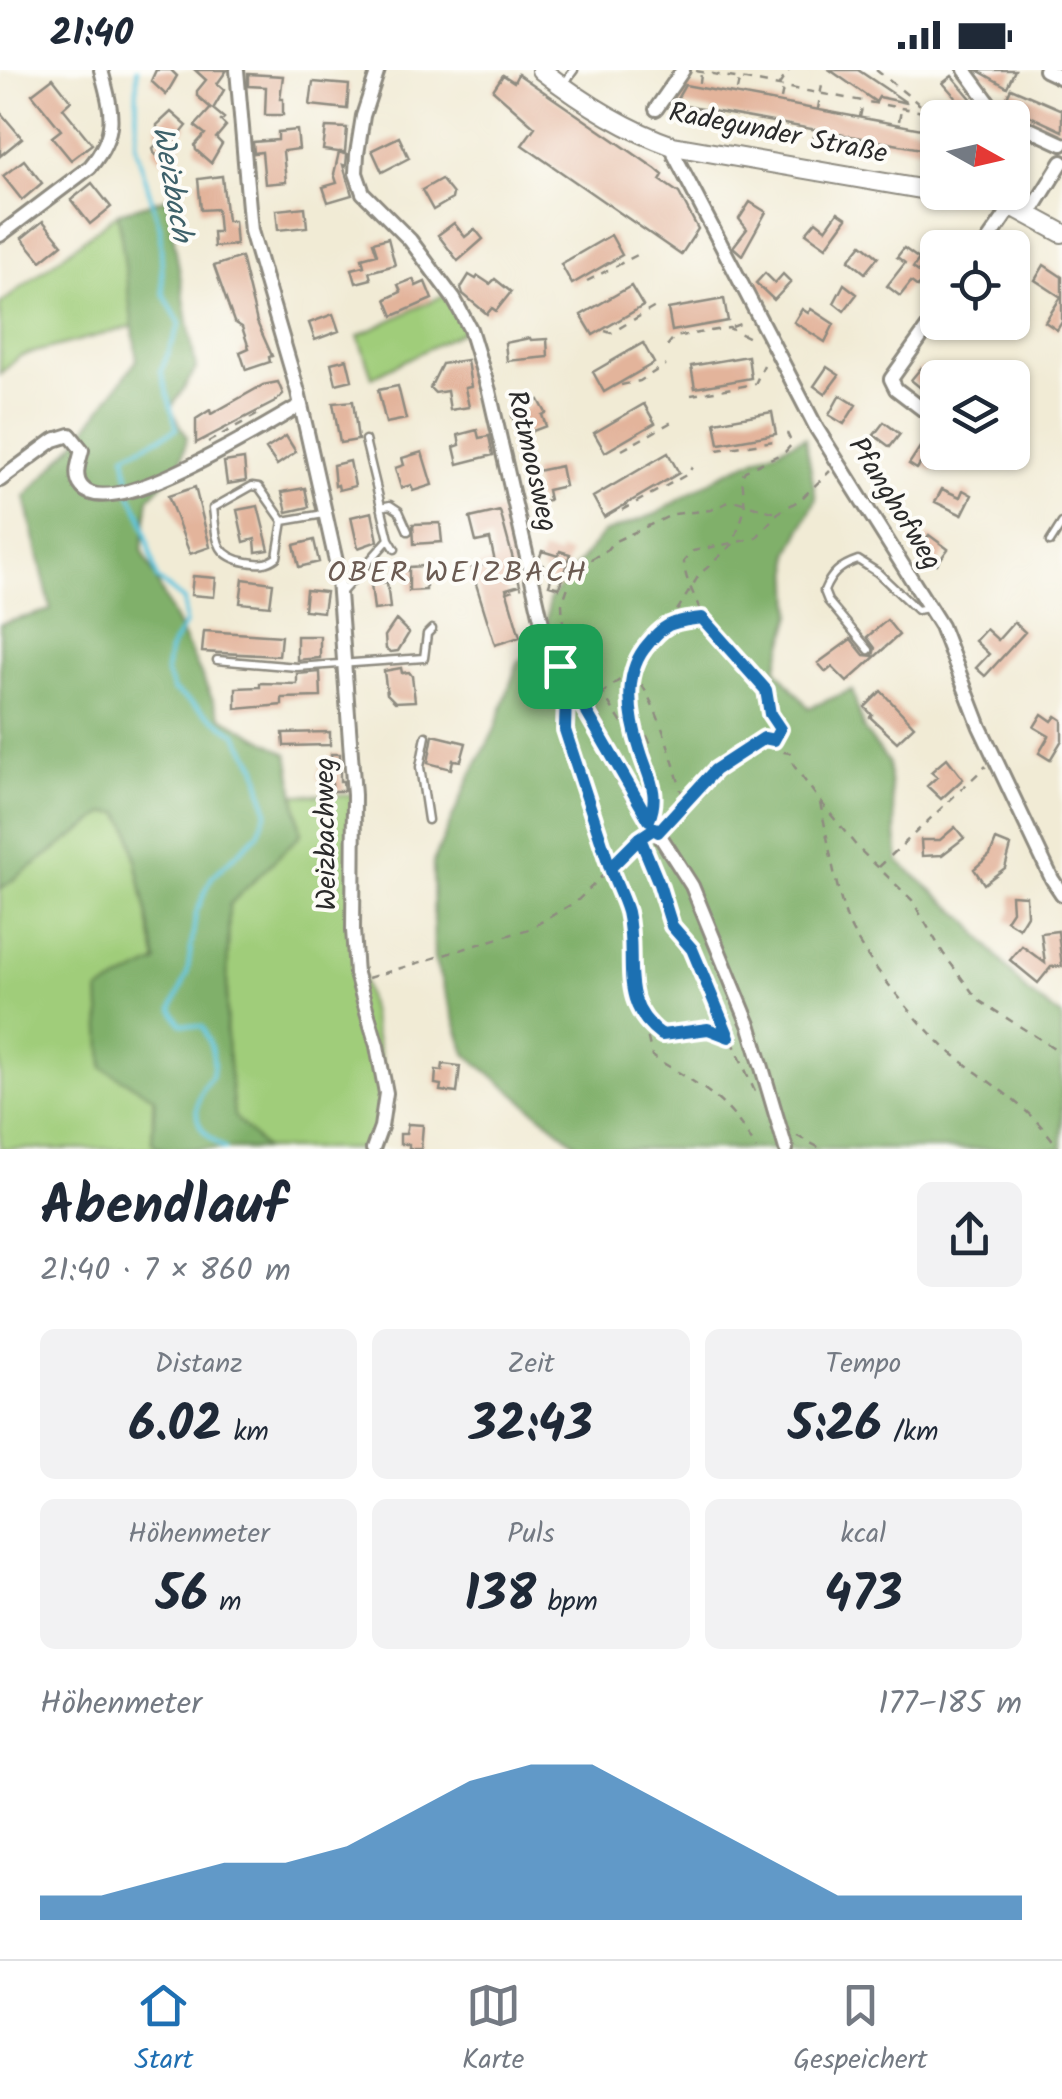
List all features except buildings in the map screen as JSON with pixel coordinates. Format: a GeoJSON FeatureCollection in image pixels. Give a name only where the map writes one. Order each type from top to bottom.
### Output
{"type":"FeatureCollection","features":[{"type":"Feature","properties":{"kind":"main road","name":"Radegunder Straße"},"geometry":{"type":"LineString","coordinates":[[541,70],[572,75],[638,134],[673,146],[920,189]]}},
{"type":"Feature","properties":{"kind":"main road","name":"Radegunder Straße"},"geometry":{"type":"LineString","coordinates":[[1020,210],[1062,233]]}},
{"type":"Feature","properties":{"kind":"street"},"geometry":{"type":"LineString","coordinates":[[0,235],[90,167],[101,154],[110,139],[112,122],[101,70]]}},
{"type":"Feature","properties":{"kind":"street","name":"Weizbachweg"},"geometry":{"type":"LineString","coordinates":[[237,70],[251,231],[301,405],[337,566],[356,844],[353,930],[357,981],[384,1075],[385,1106],[373,1149]]}},
{"type":"Feature","properties":{"kind":"street","name":"Rotmoosweg"},"geometry":{"type":"LineString","coordinates":[[378,70],[360,135],[356,172],[363,193],[410,240],[454,299],[470,330],[490,391],[550,648],[692,886],[750,1027],[786,1149]]}},
{"type":"Feature","properties":{"kind":"street","name":"Radegunder Straße"},"geometry":{"type":"LineString","coordinates":[[656,109],[687,70]]}},
{"type":"Feature","properties":{"kind":"street"},"geometry":{"type":"LineString","coordinates":[[965,70],[987,100]]}},
{"type":"Feature","properties":{"kind":"street"},"geometry":{"type":"LineString","coordinates":[[1044,70],[1062,78]]}},
{"type":"Feature","properties":{"kind":"street"},"geometry":{"type":"LineString","coordinates":[[1030,129],[1062,144]]}},
{"type":"Feature","properties":{"kind":"street","name":"Pfanghofweg"},"geometry":{"type":"LineString","coordinates":[[673,146],[816,429],[942,626],[994,758],[1062,894]]}},
{"type":"Feature","properties":{"kind":"street"},"geometry":{"type":"LineString","coordinates":[[1030,203],[1058,171]]}},
{"type":"Feature","properties":{"kind":"street"},"geometry":{"type":"LineString","coordinates":[[1001,230],[1020,210]]}},
{"type":"Feature","properties":{"kind":"street"},"geometry":{"type":"LineString","coordinates":[[920,338],[891,379],[896,389],[920,407]]}},
{"type":"Feature","properties":{"kind":"street"},"geometry":{"type":"LineString","coordinates":[[0,480],[54,440],[70,435],[82,450],[77,477],[80,486],[91,495],[102,497],[137,489],[183,470],[301,405]]}},
{"type":"Feature","properties":{"kind":"lane"},"geometry":{"type":"LineString","coordinates":[[365,440],[394,549]]}},
{"type":"Feature","properties":{"kind":"lane"},"geometry":{"type":"LineString","coordinates":[[252,486],[259,486],[283,522],[277,557],[259,564],[236,560],[227,558],[220,549],[214,508],[252,486]]}},
{"type":"Feature","properties":{"kind":"lane"},"geometry":{"type":"LineString","coordinates":[[381,507],[390,505],[399,511],[408,532]]}},
{"type":"Feature","properties":{"kind":"lane"},"geometry":{"type":"LineString","coordinates":[[283,522],[326,514]]}},
{"type":"Feature","properties":{"kind":"lane"},"geometry":{"type":"LineString","coordinates":[[1050,542],[1062,523]]}},
{"type":"Feature","properties":{"kind":"lane"},"geometry":{"type":"LineString","coordinates":[[340,594],[389,539]]}},
{"type":"Feature","properties":{"kind":"lane"},"geometry":{"type":"LineString","coordinates":[[870,650],[824,592],[829,579],[842,565],[858,560],[878,572],[917,610],[930,608]]}},
{"type":"Feature","properties":{"kind":"lane"},"geometry":{"type":"LineString","coordinates":[[217,660],[297,667],[424,658],[432,628]]}},
{"type":"Feature","properties":{"kind":"lane"},"geometry":{"type":"LineString","coordinates":[[426,736],[420,767],[428,820]]}},
{"type":"Feature","properties":{"kind":"path"},"geometry":{"type":"LineString","coordinates":[[687,70],[920,111]]}},
{"type":"Feature","properties":{"kind":"path"},"geometry":{"type":"LineString","coordinates":[[781,98],[781,87],[789,70]]}},
{"type":"Feature","properties":{"kind":"path"},"geometry":{"type":"LineString","coordinates":[[876,70],[920,105]]}},
{"type":"Feature","properties":{"kind":"path"},"geometry":{"type":"LineString","coordinates":[[700,83],[702,72]]}},
{"type":"Feature","properties":{"kind":"path"},"geometry":{"type":"LineString","coordinates":[[737,90],[739,79]]}},
{"type":"Feature","properties":{"kind":"path"},"geometry":{"type":"LineString","coordinates":[[818,109],[822,84]]}},
{"type":"Feature","properties":{"kind":"path"},"geometry":{"type":"LineString","coordinates":[[860,117],[863,102]]}},
{"type":"Feature","properties":{"kind":"path"},"geometry":{"type":"LineString","coordinates":[[899,121],[901,108]]}},
{"type":"Feature","properties":{"kind":"path"},"geometry":{"type":"LineString","coordinates":[[813,143],[815,129]]}},
{"type":"Feature","properties":{"kind":"path"},"geometry":{"type":"LineString","coordinates":[[854,150],[857,137]]}},
{"type":"Feature","properties":{"kind":"path"},"geometry":{"type":"LineString","coordinates":[[587,281],[644,252]]}},
{"type":"Feature","properties":{"kind":"path"},"geometry":{"type":"LineString","coordinates":[[605,331],[611,332],[655,307]]}},
{"type":"Feature","properties":{"kind":"path"},"geometry":{"type":"LineString","coordinates":[[666,346],[674,337],[745,322]]}},
{"type":"Feature","properties":{"kind":"path"},"geometry":{"type":"LineString","coordinates":[[730,328],[752,339]]}},
{"type":"Feature","properties":{"kind":"path"},"geometry":{"type":"LineString","coordinates":[[622,384],[640,381],[665,365]]}},
{"type":"Feature","properties":{"kind":"path"},"geometry":{"type":"LineString","coordinates":[[691,395],[755,384],[764,365]]}},
{"type":"Feature","properties":{"kind":"path"},"geometry":{"type":"LineString","coordinates":[[207,442],[272,407]]}},
{"type":"Feature","properties":{"kind":"path"},"geometry":{"type":"LineString","coordinates":[[622,450],[677,419]]}},
{"type":"Feature","properties":{"kind":"path"},"geometry":{"type":"LineString","coordinates":[[733,500],[745,471],[785,452],[792,444],[787,433]]}},
{"type":"Feature","properties":{"kind":"path"},"geometry":{"type":"LineString","coordinates":[[717,450],[780,440]]}},
{"type":"Feature","properties":{"kind":"path"},"geometry":{"type":"LineString","coordinates":[[774,740],[780,729],[770,714],[766,690],[702,618],[684,574],[684,562],[693,552],[756,538],[838,463]]}},
{"type":"Feature","properties":{"kind":"path"},"geometry":{"type":"LineString","coordinates":[[622,510],[688,474],[692,467]]}},
{"type":"Feature","properties":{"kind":"path"},"geometry":{"type":"LineString","coordinates":[[654,826],[656,805],[648,770],[603,692],[632,670],[708,566],[732,544],[743,517],[741,486]]}},
{"type":"Feature","properties":{"kind":"path"},"geometry":{"type":"LineString","coordinates":[[564,642],[562,604],[576,568],[605,552],[614,542],[674,514],[711,510],[733,500],[778,514]]}},
{"type":"Feature","properties":{"kind":"path"},"geometry":{"type":"LineString","coordinates":[[505,593],[533,584]]}},
{"type":"Feature","properties":{"kind":"path"},"geometry":{"type":"LineString","coordinates":[[670,622],[702,618]]}},
{"type":"Feature","properties":{"kind":"path"},"geometry":{"type":"LineString","coordinates":[[632,670],[648,693],[665,732],[684,801]]}},
{"type":"Feature","properties":{"kind":"path"},"geometry":{"type":"LineString","coordinates":[[632,670],[630,706],[641,754]]}},
{"type":"Feature","properties":{"kind":"path"},"geometry":{"type":"LineString","coordinates":[[566,694],[565,730],[627,913],[632,992],[652,1056],[722,1101],[756,1149]]}},
{"type":"Feature","properties":{"kind":"path"},"geometry":{"type":"LineString","coordinates":[[630,706],[652,744],[648,770]]}},
{"type":"Feature","properties":{"kind":"path"},"geometry":{"type":"LineString","coordinates":[[357,981],[530,930],[577,901],[715,770],[764,738],[774,740],[790,753],[794,766],[820,801],[912,900],[942,952],[978,1000],[1062,1053]]}},
{"type":"Feature","properties":{"kind":"path"},"geometry":{"type":"LineString","coordinates":[[879,868],[994,758]]}},
{"type":"Feature","properties":{"kind":"path"},"geometry":{"type":"LineString","coordinates":[[820,801],[849,925],[906,1006],[950,1052],[1032,1118],[1059,1149]]}},
{"type":"Feature","properties":{"kind":"path"},"geometry":{"type":"LineString","coordinates":[[640,838],[672,926],[692,949],[756,1094]]}},
{"type":"Feature","properties":{"kind":"path"},"geometry":{"type":"LineString","coordinates":[[644,1022],[662,1035],[708,1029],[729,1037]]}},
{"type":"Feature","properties":{"kind":"path"},"geometry":{"type":"LineString","coordinates":[[778,1127],[822,1149]]}},
{"type":"Feature","properties":{"kind":"green space"},"geometry":{"type":"Polygon","coordinates":[[[167,198],[196,369],[171,408],[187,437],[180,466],[149,498],[142,550],[221,717],[288,754],[301,834],[229,905],[226,1032],[234,1116],[265,1149],[164,1149],[152,1143],[155,1098],[103,1068],[99,991],[157,962],[130,831],[120,813],[106,813],[0,889],[0,624],[51,610],[25,497],[78,440],[137,360],[118,213],[167,198]]]}},
{"type":"Feature","properties":{"kind":"green space"},"geometry":{"type":"Polygon","coordinates":[[[118,213],[134,326],[20,356],[0,374],[0,304],[118,213]]]}},
{"type":"Feature","properties":{"kind":"green space"},"geometry":{"type":"Polygon","coordinates":[[[444,295],[465,330],[372,377],[358,336],[444,295]]]}},
{"type":"Feature","properties":{"kind":"green space"},"geometry":{"type":"Polygon","coordinates":[[[805,437],[816,499],[790,552],[792,614],[776,669],[809,708],[852,690],[864,730],[888,762],[899,862],[966,919],[1027,992],[1062,1017],[1062,1149],[582,1149],[466,1054],[434,959],[433,862],[494,731],[518,662],[544,645],[549,600],[603,533],[656,514],[722,474],[805,437]]]}},
{"type":"Feature","properties":{"kind":"green space"},"geometry":{"type":"Polygon","coordinates":[[[295,795],[354,795],[353,930],[384,1075],[373,1149],[265,1149],[234,1117],[226,1032],[229,905],[301,834],[295,795]]]}},
{"type":"Feature","properties":{"kind":"green space"},"geometry":{"type":"Polygon","coordinates":[[[106,813],[120,813],[130,831],[157,962],[152,1143],[164,1149],[0,1149],[0,889],[106,813]]]}},
{"type":"Feature","properties":{"kind":"waterway","name":"Weizbach"},"geometry":{"type":"LineString","coordinates":[[129,484],[125,455],[177,429],[161,371],[180,324],[163,293],[160,227],[136,147],[137,70]]}},
{"type":"Feature","properties":{"kind":"waterway","name":"Weizbach"},"geometry":{"type":"LineString","coordinates":[[130,494],[142,517],[157,579],[184,600],[185,624],[169,651],[166,672],[173,690],[236,734],[257,768],[267,811],[258,834],[212,877],[196,913],[187,975],[172,1009],[181,1024],[203,1027],[208,1038],[213,1068],[199,1099],[197,1117],[209,1137],[225,1149]]}},
{"type":"Feature","properties":{"kind":"district","name":"OBER WEIZBACH"},"geometry":{"type":"Point","coordinates":[458,574]}},
{"type":"Feature","properties":{"kind":"route"},"geometry":{"type":"LineString","coordinates":[[560,666],[566,694],[565,730],[610,868],[640,838],[672,926],[692,949],[729,1037],[708,1029],[662,1035],[644,1022],[632,992],[627,913],[610,868],[640,838],[655,828],[658,832],[715,770],[764,738],[774,740],[780,729],[770,714],[766,690],[702,618],[670,622],[656,634],[632,670],[630,691],[641,754],[653,782],[656,805],[649,820],[560,666]]}}]}
